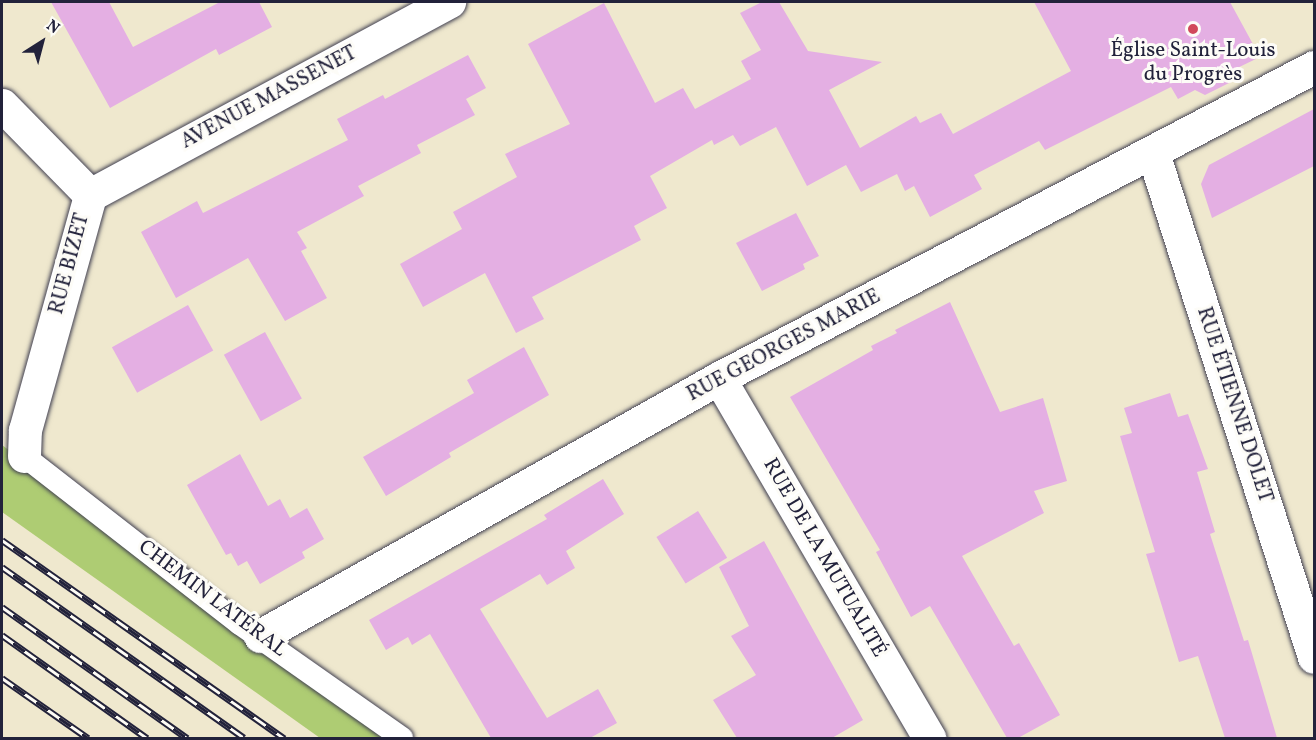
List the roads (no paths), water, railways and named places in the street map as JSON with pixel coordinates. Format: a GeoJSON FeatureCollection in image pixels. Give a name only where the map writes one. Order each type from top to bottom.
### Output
{"type":"FeatureCollection","features":[{"type":"Feature","properties":{"kind":"street","name":"AVENUE MASSENET"},"geometry":{"type":"LineString","coordinates":[[90,195],[449,2]]}},
{"type":"Feature","properties":{"kind":"street","name":"RUE GEORGES MARIE"},"geometry":{"type":"LineString","coordinates":[[260,636],[719,378],[1314,67]]}},
{"type":"Feature","properties":{"kind":"street","name":"RUE BIZET"},"geometry":{"type":"LineString","coordinates":[[2,105],[90,195],[25,430],[24,456]]}},
{"type":"Feature","properties":{"kind":"street","name":"RUE ÉTIENNE DOLET"},"geometry":{"type":"LineString","coordinates":[[1153,153],[1314,657]]}},
{"type":"Feature","properties":{"kind":"street","name":"RUE DE LA MUTUALITÉ"},"geometry":{"type":"LineString","coordinates":[[719,378],[929,738]]}},
{"type":"Feature","properties":{"kind":"lane","name":"CHEMIN LATÉRAL"},"geometry":{"type":"LineString","coordinates":[[24,456],[260,636],[402,738]]}},
{"type":"Feature","properties":{"kind":"railway"},"geometry":{"type":"LineString","coordinates":[[2,540],[284,738]]}},
{"type":"Feature","properties":{"kind":"railway"},"geometry":{"type":"LineString","coordinates":[[2,567],[244,738]]}},
{"type":"Feature","properties":{"kind":"railway"},"geometry":{"type":"LineString","coordinates":[[2,607],[187,738]]}},
{"type":"Feature","properties":{"kind":"railway"},"geometry":{"type":"LineString","coordinates":[[2,635],[147,738]]}},
{"type":"Feature","properties":{"kind":"railway"},"geometry":{"type":"LineString","coordinates":[[2,678],[88,738]]}},
{"type":"Feature","properties":{"kind":"place","name":"Église Saint-Louis du Progrès"},"geometry":{"type":"Point","coordinates":[1193,29]}}]}
